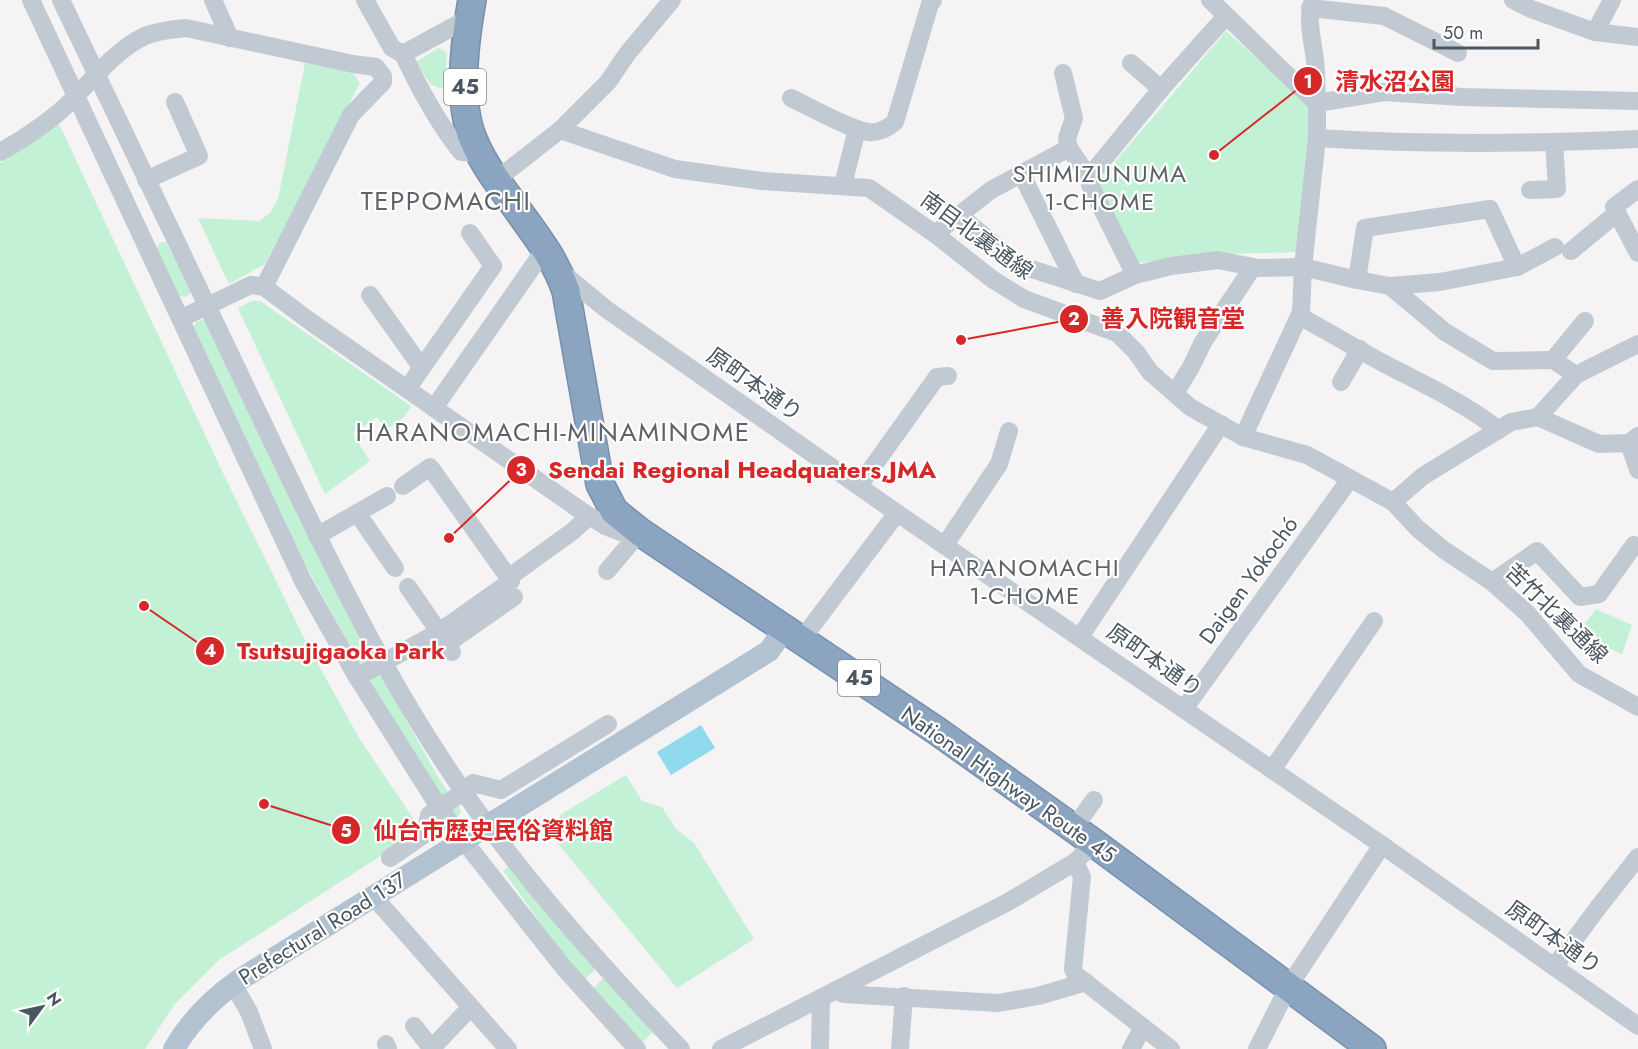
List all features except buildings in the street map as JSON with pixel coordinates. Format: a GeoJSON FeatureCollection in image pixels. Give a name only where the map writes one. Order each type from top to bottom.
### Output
{"type":"FeatureCollection","features":[{"type":"Feature","properties":{"kind":"highway","name":"National Highway Route 45"},"geometry":{"type":"LineString","coordinates":[[471,9],[465,59],[465,100],[471,132],[496,180],[552,259],[566,291],[600,484],[614,511],[638,530],[937,731],[1081,845],[1289,986],[1372,1049]]}},
{"type":"Feature","properties":{"kind":"main road","name":"Prefectural Road 137"},"geometry":{"type":"LineString","coordinates":[[174,1049],[199,1014],[233,984],[793,634]]}},
{"type":"Feature","properties":{"kind":"street"},"geometry":{"type":"LineString","coordinates":[[31,0],[182,318],[303,581],[357,677],[418,775],[463,840],[564,968],[637,1049]]}},
{"type":"Feature","properties":{"kind":"street"},"geometry":{"type":"LineString","coordinates":[[61,0],[317,536],[383,663],[459,784],[488,824],[587,947],[681,1049]]}},
{"type":"Feature","properties":{"kind":"street"},"geometry":{"type":"LineString","coordinates":[[213,0],[230,38]]}},
{"type":"Feature","properties":{"kind":"street"},"geometry":{"type":"LineString","coordinates":[[365,0],[392,48],[403,54],[451,140],[461,152],[480,153]]}},
{"type":"Feature","properties":{"kind":"street"},"geometry":{"type":"LineString","coordinates":[[496,180],[560,130],[608,82],[627,54],[672,0]]}},
{"type":"Feature","properties":{"kind":"street"},"geometry":{"type":"LineString","coordinates":[[791,98],[857,129],[870,133],[887,129],[895,122],[933,0]]}},
{"type":"Feature","properties":{"kind":"street"},"geometry":{"type":"LineString","coordinates":[[1210,0],[1317,104]]}},
{"type":"Feature","properties":{"kind":"street"},"geometry":{"type":"LineString","coordinates":[[1514,0],[1531,9],[1595,32],[1638,37]]}},
{"type":"Feature","properties":{"kind":"street"},"geometry":{"type":"LineString","coordinates":[[1595,32],[1612,0]]}},
{"type":"Feature","properties":{"kind":"street"},"geometry":{"type":"LineString","coordinates":[[1243,437],[1301,312],[1303,267],[1317,138],[1316,62],[1310,32],[1311,4],[1384,16],[1458,53]]}},
{"type":"Feature","properties":{"kind":"street"},"geometry":{"type":"LineString","coordinates":[[403,54],[471,9]]}},
{"type":"Feature","properties":{"kind":"street"},"geometry":{"type":"LineString","coordinates":[[1089,177],[1161,89],[1226,16]]}},
{"type":"Feature","properties":{"kind":"street"},"geometry":{"type":"LineString","coordinates":[[0,152],[22,140],[58,113],[130,46],[145,36],[161,32],[186,28],[353,64],[366,75],[374,91],[351,115],[264,287]]}},
{"type":"Feature","properties":{"kind":"street"},"geometry":{"type":"LineString","coordinates":[[1131,63],[1161,89]]}},
{"type":"Feature","properties":{"kind":"street"},"geometry":{"type":"LineString","coordinates":[[1063,72],[1074,118],[1067,138],[1069,148],[1089,177],[1090,185],[1135,275]]}},
{"type":"Feature","properties":{"kind":"street"},"geometry":{"type":"LineString","coordinates":[[1317,104],[1384,92],[1462,97],[1638,100]]}},
{"type":"Feature","properties":{"kind":"street"},"geometry":{"type":"LineString","coordinates":[[146,180],[199,156],[175,102]]}},
{"type":"Feature","properties":{"kind":"street"},"geometry":{"type":"LineString","coordinates":[[843,185],[857,129]]}},
{"type":"Feature","properties":{"kind":"street","name":"南目北裏通線"},"geometry":{"type":"LineString","coordinates":[[560,130],[675,169],[762,181],[870,188],[935,234],[992,279],[1024,299],[1117,333],[1136,352],[1150,372],[1190,407],[1243,437],[1307,454],[1393,502]]}},
{"type":"Feature","properties":{"kind":"street"},"geometry":{"type":"LineString","coordinates":[[1317,138],[1452,145],[1638,139]]}},
{"type":"Feature","properties":{"kind":"street"},"geometry":{"type":"LineString","coordinates":[[1530,190],[1557,189],[1554,143]]}},
{"type":"Feature","properties":{"kind":"street"},"geometry":{"type":"LineString","coordinates":[[935,234],[991,190],[1069,148]]}},
{"type":"Feature","properties":{"kind":"street"},"geometry":{"type":"LineString","coordinates":[[1022,175],[1076,284]]}},
{"type":"Feature","properties":{"kind":"street"},"geometry":{"type":"LineString","coordinates":[[1638,189],[1614,207],[1638,253]]}},
{"type":"Feature","properties":{"kind":"street"},"geometry":{"type":"LineString","coordinates":[[1357,280],[1365,228],[1490,209],[1517,267]]}},
{"type":"Feature","properties":{"kind":"street"},"geometry":{"type":"LineString","coordinates":[[960,216],[1019,265],[1100,291],[1135,275],[1171,266],[1218,260],[1252,267],[1303,267],[1390,286],[1440,282],[1517,267],[1563,249],[1617,213]]}},
{"type":"Feature","properties":{"kind":"street"},"geometry":{"type":"LineString","coordinates":[[407,389],[493,266],[470,232]]}},
{"type":"Feature","properties":{"kind":"street"},"geometry":{"type":"LineString","coordinates":[[434,408],[552,259]]}},
{"type":"Feature","properties":{"kind":"street","name":"原町本通り"},"geometry":{"type":"LineString","coordinates":[[552,259],[606,309],[897,513],[1382,844],[1638,1026]]}},
{"type":"Feature","properties":{"kind":"street"},"geometry":{"type":"LineString","coordinates":[[1175,393],[1203,342],[1252,267]]}},
{"type":"Feature","properties":{"kind":"street"},"geometry":{"type":"LineString","coordinates":[[182,318],[251,285],[264,287],[589,516],[620,532],[638,530]]}},
{"type":"Feature","properties":{"kind":"street"},"geometry":{"type":"LineString","coordinates":[[1390,286],[1445,332],[1493,361],[1553,360],[1575,375]]}},
{"type":"Feature","properties":{"kind":"street"},"geometry":{"type":"LineString","coordinates":[[370,295],[422,368]]}},
{"type":"Feature","properties":{"kind":"street"},"geometry":{"type":"LineString","coordinates":[[1299,316],[1436,389],[1499,430]]}},
{"type":"Feature","properties":{"kind":"street"},"geometry":{"type":"LineString","coordinates":[[1553,360],[1585,321]]}},
{"type":"Feature","properties":{"kind":"street"},"geometry":{"type":"LineString","coordinates":[[1538,417],[1575,375],[1638,344]]}},
{"type":"Feature","properties":{"kind":"street"},"geometry":{"type":"LineString","coordinates":[[1341,382],[1360,349]]}},
{"type":"Feature","properties":{"kind":"street"},"geometry":{"type":"LineString","coordinates":[[859,486],[937,377],[948,376]]}},
{"type":"Feature","properties":{"kind":"street"},"geometry":{"type":"LineString","coordinates":[[1393,502],[1423,476],[1510,422],[1538,417],[1599,444],[1633,440],[1638,470]]}},
{"type":"Feature","properties":{"kind":"street"},"geometry":{"type":"LineString","coordinates":[[1080,637],[1221,424]]}},
{"type":"Feature","properties":{"kind":"street"},"geometry":{"type":"LineString","coordinates":[[945,546],[999,464],[1009,431]]}},
{"type":"Feature","properties":{"kind":"street"},"geometry":{"type":"LineString","coordinates":[[403,486],[430,467],[511,581],[446,643]]}},
{"type":"Feature","properties":{"kind":"street","name":"Daigen Yokochó"},"geometry":{"type":"LineString","coordinates":[[1184,710],[1350,479]]}},
{"type":"Feature","properties":{"kind":"street"},"geometry":{"type":"LineString","coordinates":[[566,501],[579,500],[600,484]]}},
{"type":"Feature","properties":{"kind":"street"},"geometry":{"type":"LineString","coordinates":[[317,536],[387,496]]}},
{"type":"Feature","properties":{"kind":"street","name":"苦竹北裏通線"},"geometry":{"type":"LineString","coordinates":[[1393,502],[1418,529],[1444,550],[1492,582],[1528,614],[1579,674],[1638,707]]}},
{"type":"Feature","properties":{"kind":"street"},"geometry":{"type":"LineString","coordinates":[[357,513],[394,568]]}},
{"type":"Feature","properties":{"kind":"street"},"geometry":{"type":"LineString","coordinates":[[793,634],[897,513]]}},
{"type":"Feature","properties":{"kind":"street"},"geometry":{"type":"LineString","coordinates":[[508,578],[573,531],[589,516]]}},
{"type":"Feature","properties":{"kind":"street"},"geometry":{"type":"LineString","coordinates":[[607,571],[638,530]]}},
{"type":"Feature","properties":{"kind":"street"},"geometry":{"type":"LineString","coordinates":[[1492,582],[1537,551],[1580,597],[1599,594],[1634,545]]}},
{"type":"Feature","properties":{"kind":"street"},"geometry":{"type":"LineString","coordinates":[[408,587],[446,643]]}},
{"type":"Feature","properties":{"kind":"street"},"geometry":{"type":"LineString","coordinates":[[357,677],[383,663],[446,643],[514,597]]}},
{"type":"Feature","properties":{"kind":"street"},"geometry":{"type":"LineString","coordinates":[[1272,770],[1374,621]]}},
{"type":"Feature","properties":{"kind":"street"},"geometry":{"type":"LineString","coordinates":[[390,858],[425,834],[429,815],[473,784],[501,790],[608,724]]}},
{"type":"Feature","properties":{"kind":"street"},"geometry":{"type":"LineString","coordinates":[[1094,800],[1081,845],[1082,877],[1072,969],[1171,1049]]}},
{"type":"Feature","properties":{"kind":"street"},"geometry":{"type":"LineString","coordinates":[[1257,1049],[1289,986],[1382,844]]}},
{"type":"Feature","properties":{"kind":"street"},"geometry":{"type":"LineString","coordinates":[[722,1049],[1008,903],[1081,845]]}},
{"type":"Feature","properties":{"kind":"street"},"geometry":{"type":"LineString","coordinates":[[1554,967],[1638,857]]}},
{"type":"Feature","properties":{"kind":"street"},"geometry":{"type":"LineString","coordinates":[[373,896],[508,1049]]}},
{"type":"Feature","properties":{"kind":"street"},"geometry":{"type":"LineString","coordinates":[[828,994],[904,996],[998,1003],[1038,996],[1086,982]]}},
{"type":"Feature","properties":{"kind":"street"},"geometry":{"type":"LineString","coordinates":[[233,984],[252,1019],[263,1049]]}},
{"type":"Feature","properties":{"kind":"street"},"geometry":{"type":"LineString","coordinates":[[820,1049],[828,994]]}},
{"type":"Feature","properties":{"kind":"street"},"geometry":{"type":"LineString","coordinates":[[900,1049],[904,996]]}},
{"type":"Feature","properties":{"kind":"street"},"geometry":{"type":"LineString","coordinates":[[414,1026],[433,1048],[470,1008]]}},
{"type":"Feature","properties":{"kind":"street"},"geometry":{"type":"LineString","coordinates":[[1131,1049],[1143,1027]]}},
{"type":"Feature","properties":{"kind":"green space"},"geometry":{"type":"Polygon","coordinates":[[[1226,31],[1308,103],[1312,123],[1296,252],[1220,254],[1137,263],[1094,187],[1226,31]]]}},
{"type":"Feature","properties":{"kind":"green space"},"geometry":{"type":"Polygon","coordinates":[[[438,48],[445,51],[447,55],[444,84],[441,89],[430,84],[416,62],[438,48]]]}},
{"type":"Feature","properties":{"kind":"green space"},"geometry":{"type":"Polygon","coordinates":[[[305,63],[353,73],[360,83],[265,264],[229,284],[198,218],[259,221],[270,213],[278,199],[305,63]]]}},
{"type":"Feature","properties":{"kind":"green space"},"geometry":{"type":"Polygon","coordinates":[[[59,124],[222,471],[309,648],[359,738],[421,830],[219,960],[175,1004],[145,1049],[0,1049],[0,163],[59,124]]]}},
{"type":"Feature","properties":{"kind":"green space"},"geometry":{"type":"Polygon","coordinates":[[[161,242],[166,242],[191,292],[186,297],[178,296],[156,249],[161,242]]]}},
{"type":"Feature","properties":{"kind":"green space"},"geometry":{"type":"Polygon","coordinates":[[[252,301],[260,301],[411,406],[405,416],[386,430],[377,417],[353,434],[370,461],[325,494],[238,308],[252,301]]]}},
{"type":"Feature","properties":{"kind":"green space"},"geometry":{"type":"Polygon","coordinates":[[[204,320],[370,654],[369,663],[360,665],[303,560],[194,327],[196,322],[204,320]]]}},
{"type":"Feature","properties":{"kind":"green space"},"geometry":{"type":"Polygon","coordinates":[[[1596,609],[1632,625],[1622,654],[1584,637],[1585,623],[1596,609]]]}},
{"type":"Feature","properties":{"kind":"green space"},"geometry":{"type":"Polygon","coordinates":[[[380,673],[438,777],[460,809],[461,813],[456,817],[370,685],[369,679],[380,673]]]}},
{"type":"Feature","properties":{"kind":"green space"},"geometry":{"type":"Polygon","coordinates":[[[626,775],[642,801],[662,807],[676,829],[694,843],[754,939],[677,988],[555,840],[560,815],[626,775]]]}},
{"type":"Feature","properties":{"kind":"green space"},"geometry":{"type":"Polygon","coordinates":[[[510,865],[596,969],[583,981],[503,871],[510,865]]]}},
{"type":"Feature","properties":{"kind":"green space"},"geometry":{"type":"Polygon","coordinates":[[[604,978],[654,1031],[642,1043],[591,990],[604,978]]]}},
{"type":"Feature","properties":{"kind":"water"},"geometry":{"type":"Polygon","coordinates":[[[701,725],[715,748],[671,775],[657,752],[701,725]]]}},
{"type":"Feature","properties":{"kind":"place","name":"清水沼公園"},"geometry":{"type":"Point","coordinates":[1214,155]}},
{"type":"Feature","properties":{"kind":"place","name":"善入院観音堂"},"geometry":{"type":"Point","coordinates":[961,340]}},
{"type":"Feature","properties":{"kind":"place","name":"Sendai Regional Headquaters,JMA"},"geometry":{"type":"Point","coordinates":[449,538]}},
{"type":"Feature","properties":{"kind":"place","name":"Tsutsujigaoka Park"},"geometry":{"type":"Point","coordinates":[144,606]}},
{"type":"Feature","properties":{"kind":"place","name":"仙台市歴史民俗資料館"},"geometry":{"type":"Point","coordinates":[264,804]}},
{"type":"Feature","properties":{"kind":"district","name":"SHIMIZUNUMA 1-CHOME"},"geometry":{"type":"Point","coordinates":[1100,188]}},
{"type":"Feature","properties":{"kind":"district","name":"TEPPOMACHI"},"geometry":{"type":"Point","coordinates":[446,201]}},
{"type":"Feature","properties":{"kind":"district","name":"HARANOMACHI-MINAMINOME"},"geometry":{"type":"Point","coordinates":[553,432]}},
{"type":"Feature","properties":{"kind":"district","name":"HARANOMACHI 1-CHOME"},"geometry":{"type":"Point","coordinates":[1025,582]}}]}
